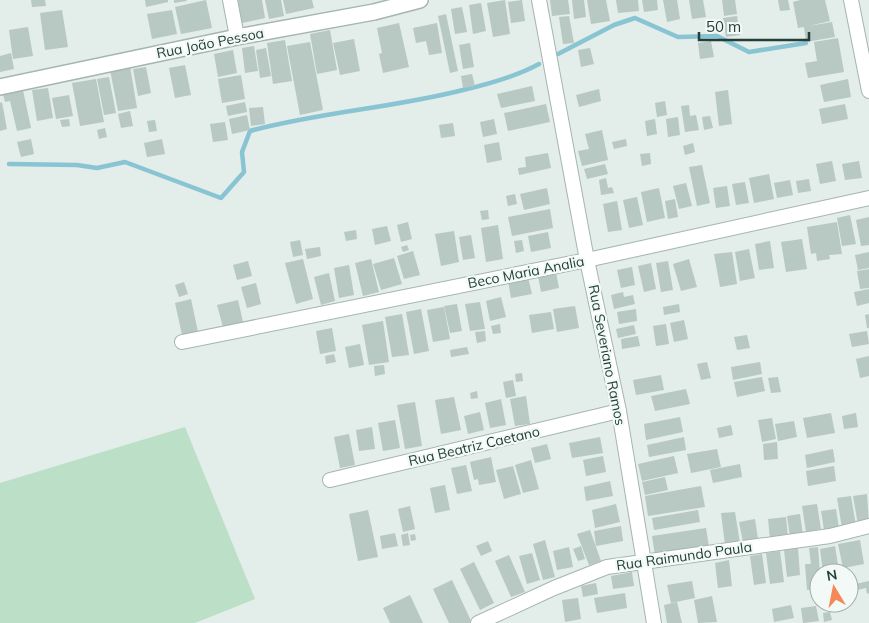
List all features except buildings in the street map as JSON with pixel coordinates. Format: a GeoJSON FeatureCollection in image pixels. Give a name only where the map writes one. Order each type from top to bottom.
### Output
{"type":"FeatureCollection","features":[{"type":"Feature","properties":{"kind":"street"},"geometry":{"type":"LineString","coordinates":[[230,0],[238,37]]}},
{"type":"Feature","properties":{"kind":"street","name":"Rua João Pessoa"},"geometry":{"type":"LineString","coordinates":[[0,87],[238,37],[374,12],[420,0]]}},
{"type":"Feature","properties":{"kind":"street","name":"Rua Severiano Ramos"},"geometry":{"type":"LineString","coordinates":[[539,0],[588,260],[619,411],[654,623]]}},
{"type":"Feature","properties":{"kind":"street"},"geometry":{"type":"LineString","coordinates":[[851,0],[869,91]]}},
{"type":"Feature","properties":{"kind":"street","name":"Beco Maria Analia"},"geometry":{"type":"LineString","coordinates":[[182,342],[588,260],[869,198]]}},
{"type":"Feature","properties":{"kind":"street","name":"Rua Beatriz Caetano"},"geometry":{"type":"LineString","coordinates":[[330,480],[619,411]]}},
{"type":"Feature","properties":{"kind":"street","name":"Rua Raimundo Paula"},"geometry":{"type":"LineString","coordinates":[[478,623],[580,577],[608,567],[830,536],[869,526]]}},
{"type":"Feature","properties":{"kind":"green space"},"geometry":{"type":"Polygon","coordinates":[[[185,427],[255,599],[195,623],[0,623],[0,483],[185,427]]]}},
{"type":"Feature","properties":{"kind":"waterway"},"geometry":{"type":"LineString","coordinates":[[558,54],[614,25],[635,18],[678,37],[717,36],[749,52],[806,43]]}},
{"type":"Feature","properties":{"kind":"waterway"},"geometry":{"type":"LineString","coordinates":[[9,164],[77,165],[97,168],[125,162],[221,198],[244,172],[242,152],[250,131],[303,119],[437,96],[502,80],[539,64]]}}]}
